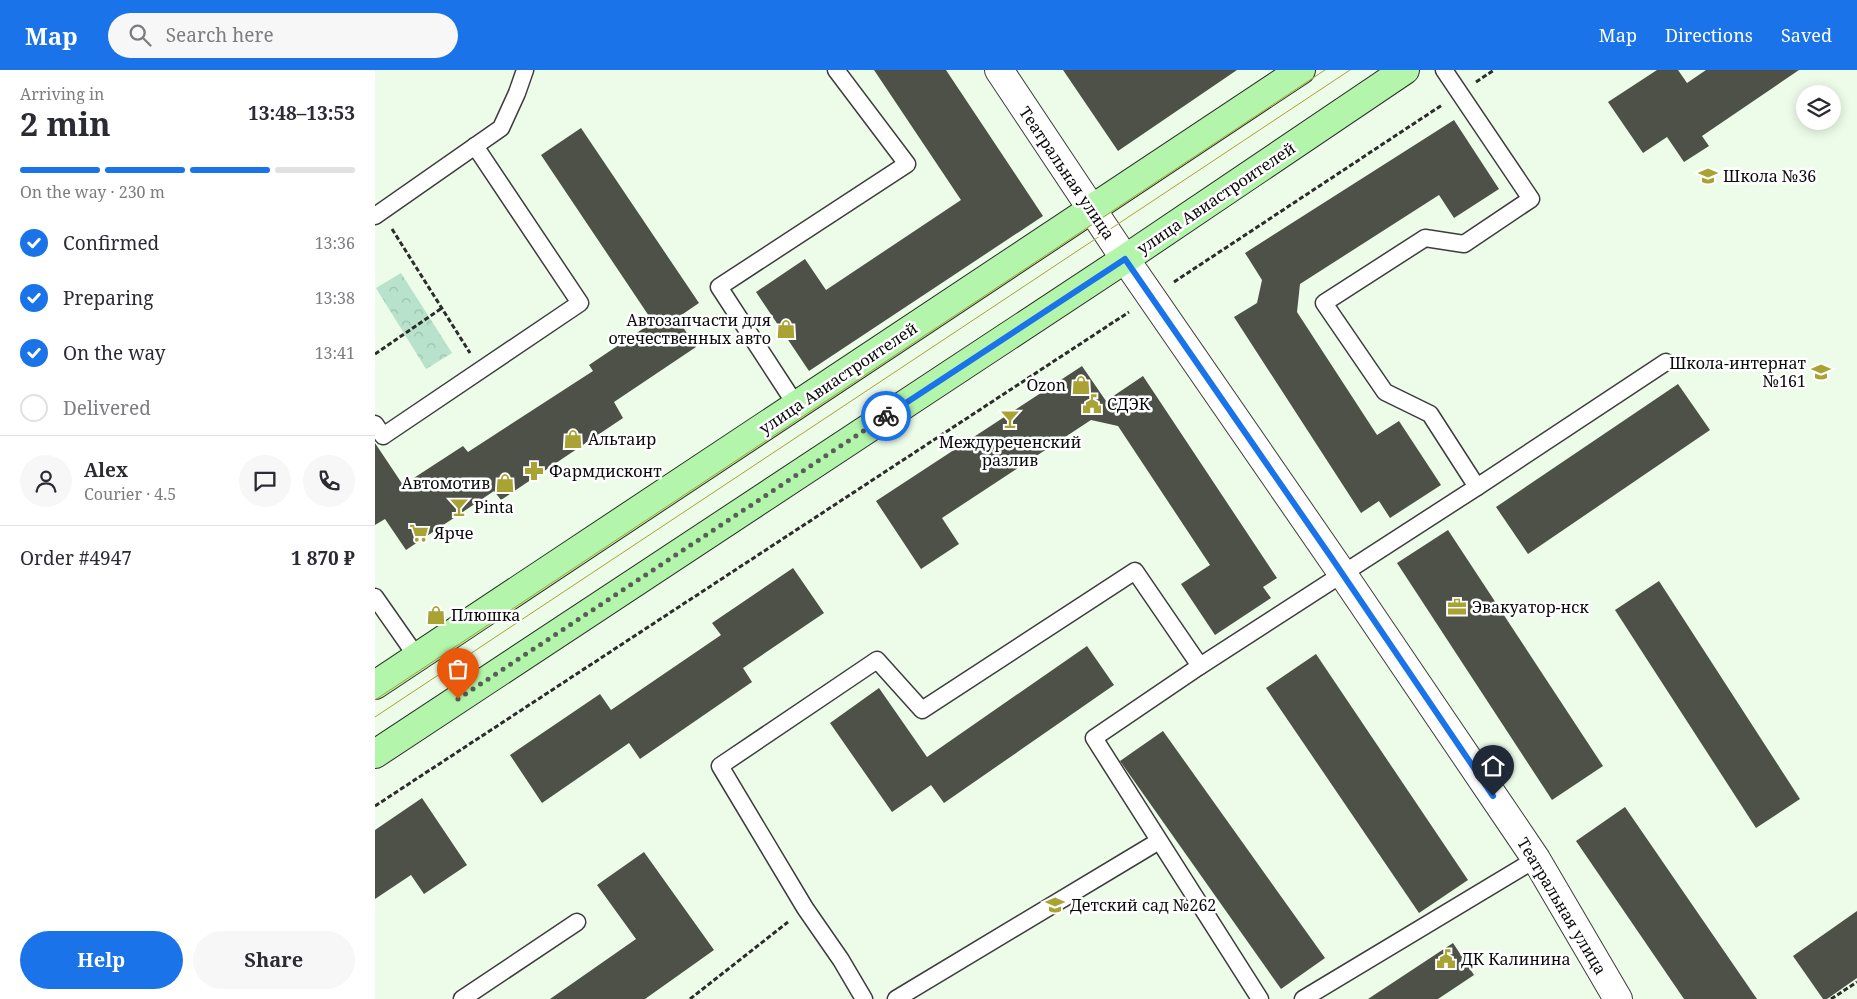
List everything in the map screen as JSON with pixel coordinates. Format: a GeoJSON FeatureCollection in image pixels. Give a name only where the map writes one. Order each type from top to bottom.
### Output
{"type":"FeatureCollection","features":[{"type":"Feature","properties":{"kind":"main road","name":"улица Авиастроителей"},"geometry":{"type":"LineString","coordinates":[[375,685],[1301,70]]}},
{"type":"Feature","properties":{"kind":"main road","name":"улица Авиастроителей"},"geometry":{"type":"LineString","coordinates":[[375,754],[1125,259],[1405,70]]}},
{"type":"Feature","properties":{"kind":"street","name":"Театральная улица"},"geometry":{"type":"LineString","coordinates":[[999,70],[1151,298],[1342,573],[1536,859],[1618,999]]}},
{"type":"Feature","properties":{"kind":"lane"},"geometry":{"type":"LineString","coordinates":[[378,214],[501,128],[525,70]]}},
{"type":"Feature","properties":{"kind":"lane"},"geometry":{"type":"LineString","coordinates":[[796,406],[719,287],[907,164],[836,70]]}},
{"type":"Feature","properties":{"kind":"lane"},"geometry":{"type":"LineString","coordinates":[[1444,70],[1531,199],[1464,244],[1425,238],[1324,303],[1385,392],[1430,414],[1477,487]]}},
{"type":"Feature","properties":{"kind":"lane"},"geometry":{"type":"LineString","coordinates":[[375,424],[383,436],[580,303],[475,146]]}},
{"type":"Feature","properties":{"kind":"lane"},"geometry":{"type":"LineString","coordinates":[[1260,999],[1094,738],[1200,666],[1666,362]]}},
{"type":"Feature","properties":{"kind":"lane"},"geometry":{"type":"LineString","coordinates":[[864,999],[841,960],[805,908],[720,766],[877,660],[922,710],[1135,571],[1200,666]]}},
{"type":"Feature","properties":{"kind":"lane"},"geometry":{"type":"LineString","coordinates":[[375,597],[417,657]]}},
{"type":"Feature","properties":{"kind":"lane"},"geometry":{"type":"LineString","coordinates":[[896,999],[1159,840]]}},
{"type":"Feature","properties":{"kind":"lane"},"geometry":{"type":"LineString","coordinates":[[1303,999],[1536,859]]}},
{"type":"Feature","properties":{"kind":"lane"},"geometry":{"type":"LineString","coordinates":[[462,999],[577,922]]}},
{"type":"Feature","properties":{"kind":"path"},"geometry":{"type":"LineString","coordinates":[[375,806],[1151,298],[1494,70]]}},
{"type":"Feature","properties":{"kind":"path"},"geometry":{"type":"LineString","coordinates":[[378,214],[442,308],[481,370]]}},
{"type":"Feature","properties":{"kind":"path"},"geometry":{"type":"LineString","coordinates":[[375,354],[442,308]]}},
{"type":"Feature","properties":{"kind":"path"},"geometry":{"type":"LineString","coordinates":[[690,999],[805,908]]}},
{"type":"Feature","properties":{"kind":"path"},"geometry":{"type":"LineString","coordinates":[[1831,999],[1857,982]]}},
{"type":"Feature","properties":{"kind":"green space"},"geometry":{"type":"Polygon","coordinates":[[[401,273],[452,353],[426,369],[376,288],[401,273]]]}},
{"type":"Feature","properties":{"kind":"building"},"geometry":{"type":"Polygon","coordinates":[[[874,70],[946,70],[1043,216],[809,371],[756,292],[805,259],[826,290],[961,200],[874,70]]]}},
{"type":"Feature","properties":{"kind":"building"},"geometry":{"type":"Polygon","coordinates":[[[1063,70],[1237,70],[1118,151],[1063,70]]]}},
{"type":"Feature","properties":{"kind":"building","name":"Школа №36"},"geometry":{"type":"Polygon","coordinates":[[[1657,70],[1678,70],[1687,83],[1706,70],[1799,70],[1702,136],[1709,146],[1684,162],[1667,137],[1643,153],[1608,102],[1657,70]]]}},
{"type":"Feature","properties":{"kind":"building"},"geometry":{"type":"Polygon","coordinates":[[[1454,120],[1499,189],[1454,218],[1439,195],[1300,284],[1297,312],[1377,435],[1399,421],[1441,485],[1390,518],[1379,501],[1361,513],[1234,317],[1257,303],[1262,280],[1245,253],[1454,120]]]}},
{"type":"Feature","properties":{"kind":"building"},"geometry":{"type":"Polygon","coordinates":[[[581,128],[699,303],[677,318],[696,347],[614,402],[623,418],[501,500],[494,491],[406,550],[385,519],[375,525],[375,443],[403,485],[463,446],[468,452],[593,371],[589,365],[653,322],[541,155],[581,128]]]}},
{"type":"Feature","properties":{"kind":"building"},"geometry":{"type":"Polygon","coordinates":[[[1082,366],[1106,401],[1143,376],[1277,578],[1263,587],[1271,598],[1215,635],[1181,584],[1210,565],[1118,426],[1091,420],[942,518],[959,544],[921,569],[876,501],[1082,366]]]}},
{"type":"Feature","properties":{"kind":"building"},"geometry":{"type":"Polygon","coordinates":[[[1678,384],[1710,430],[1528,554],[1496,507],[1678,384]]]}},
{"type":"Feature","properties":{"kind":"building"},"geometry":{"type":"Polygon","coordinates":[[[1448,530],[1603,766],[1552,800],[1397,563],[1448,530]]]}},
{"type":"Feature","properties":{"kind":"building"},"geometry":{"type":"Polygon","coordinates":[[[793,568],[824,613],[743,668],[752,682],[640,759],[629,743],[542,803],[510,755],[600,694],[611,710],[721,635],[712,623],[793,568]]]}},
{"type":"Feature","properties":{"kind":"building"},"geometry":{"type":"Polygon","coordinates":[[[1659,581],[1800,799],[1756,828],[1615,610],[1659,581]]]}},
{"type":"Feature","properties":{"kind":"building"},"geometry":{"type":"Polygon","coordinates":[[[1087,646],[1114,685],[944,803],[931,785],[892,812],[830,723],[879,688],[927,757],[1087,646]]]}},
{"type":"Feature","properties":{"kind":"building"},"geometry":{"type":"Polygon","coordinates":[[[1316,654],[1468,880],[1419,913],[1266,688],[1316,654]]]}},
{"type":"Feature","properties":{"kind":"building"},"geometry":{"type":"Polygon","coordinates":[[[1163,731],[1325,958],[1281,989],[1120,761],[1163,731]]]}},
{"type":"Feature","properties":{"kind":"building"},"geometry":{"type":"Polygon","coordinates":[[[422,798],[467,865],[424,894],[411,875],[375,899],[375,830],[422,798]]]}},
{"type":"Feature","properties":{"kind":"building"},"geometry":{"type":"Polygon","coordinates":[[[1625,807],[1757,999],[1684,999],[1576,841],[1625,807]]]}},
{"type":"Feature","properties":{"kind":"building"},"geometry":{"type":"Polygon","coordinates":[[[644,852],[714,950],[645,999],[550,999],[636,939],[597,885],[644,852]]]}},
{"type":"Feature","properties":{"kind":"building"},"geometry":{"type":"Polygon","coordinates":[[[1857,911],[1857,978],[1827,999],[1823,999],[1793,956],[1857,911]]]}},
{"type":"Feature","properties":{"kind":"building","name":"ДК Калинина"},"geometry":{"type":"Polygon","coordinates":[[[1453,943],[1474,975],[1438,999],[1368,999],[1453,943]]]}},
{"type":"Feature","properties":{"kind":"tram line"},"geometry":{"type":"LineString","coordinates":[[375,700],[1325,70]]}},
{"type":"Feature","properties":{"kind":"tram line"},"geometry":{"type":"LineString","coordinates":[[375,717],[1350,70]]}},
{"type":"Feature","properties":{"kind":"way so far"},"geometry":{"type":"LineString","coordinates":[[458,699],[886,416]]}},
{"type":"Feature","properties":{"kind":"place","name":"Школа №36"},"geometry":{"type":"Point","coordinates":[1708,176]}},
{"type":"Feature","properties":{"kind":"place","name":"Автозапчасти для отечественных авто"},"geometry":{"type":"Point","coordinates":[786,329]}},
{"type":"Feature","properties":{"kind":"place","name":"Школа-интернат №161"},"geometry":{"type":"Point","coordinates":[1821,372]}},
{"type":"Feature","properties":{"kind":"place","name":"Ozon"},"geometry":{"type":"Point","coordinates":[1081,385]}},
{"type":"Feature","properties":{"kind":"place","name":"СДЭК"},"geometry":{"type":"Point","coordinates":[1092,404]}},
{"type":"Feature","properties":{"kind":"place","name":"Междуреченский разлив"},"geometry":{"type":"Point","coordinates":[1010,419]}},
{"type":"Feature","properties":{"kind":"place","name":"Альтаир"},"geometry":{"type":"Point","coordinates":[573,439]}},
{"type":"Feature","properties":{"kind":"place","name":"Фармдисконт"},"geometry":{"type":"Point","coordinates":[534,471]}},
{"type":"Feature","properties":{"kind":"place","name":"Автомотив"},"geometry":{"type":"Point","coordinates":[505,483]}},
{"type":"Feature","properties":{"kind":"place","name":"Pinta"},"geometry":{"type":"Point","coordinates":[459,507]}},
{"type":"Feature","properties":{"kind":"place","name":"Ярче"},"geometry":{"type":"Point","coordinates":[419,533]}},
{"type":"Feature","properties":{"kind":"place","name":"Эвакуатор-нск"},"geometry":{"type":"Point","coordinates":[1457,607]}},
{"type":"Feature","properties":{"kind":"place","name":"Плюшка"},"geometry":{"type":"Point","coordinates":[436,615]}},
{"type":"Feature","properties":{"kind":"place","name":"Детский сад №262"},"geometry":{"type":"Point","coordinates":[1055,905]}},
{"type":"Feature","properties":{"kind":"place","name":"ДК Калинина"},"geometry":{"type":"Point","coordinates":[1446,959]}},
{"type":"Feature","properties":{"kind":"route"},"geometry":{"type":"LineString","coordinates":[[886,416],[1125,259],[1493,796]]}}]}
